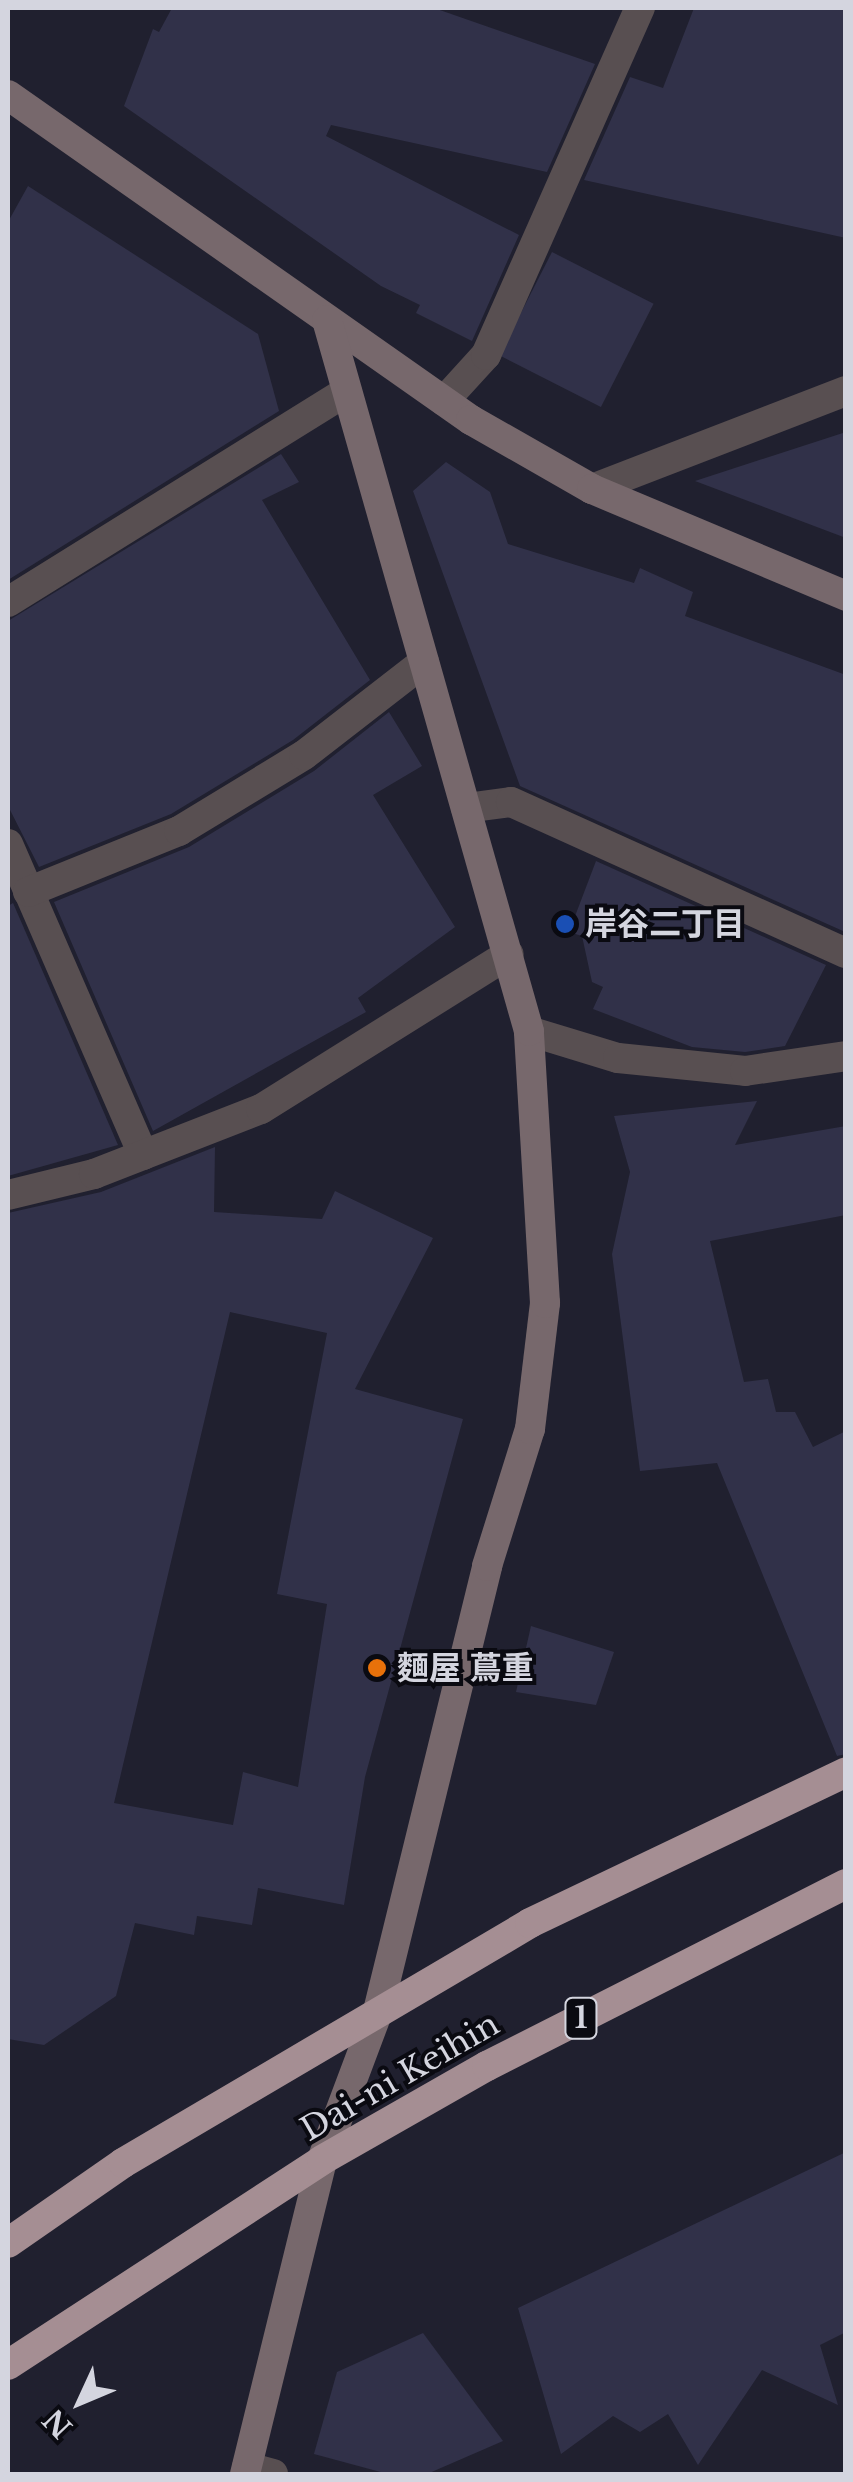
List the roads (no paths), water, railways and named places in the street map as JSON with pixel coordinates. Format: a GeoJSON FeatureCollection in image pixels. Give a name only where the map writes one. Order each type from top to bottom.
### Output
{"type":"FeatureCollection","features":[{"type":"Feature","properties":{"kind":"highway","name":"Dai-ni Keihin"},"geometry":{"type":"LineString","coordinates":[[8,2244],[123,2163],[530,1924],[846,1772]]}},
{"type":"Feature","properties":{"kind":"highway","name":"Dai-ni Keihin"},"geometry":{"type":"LineString","coordinates":[[8,2365],[322,2160],[487,2066],[846,1884]]}},
{"type":"Feature","properties":{"kind":"street"},"geometry":{"type":"LineString","coordinates":[[444,401],[486,355],[640,8]]}},
{"type":"Feature","properties":{"kind":"street"},"geometry":{"type":"LineString","coordinates":[[8,95],[444,401],[592,489],[846,596]]}},
{"type":"Feature","properties":{"kind":"street"},"geometry":{"type":"LineString","coordinates":[[255,2472],[322,2160],[378,2011],[540,1372],[545,1204],[530,1031],[327,320]]}},
{"type":"Feature","properties":{"kind":"street"},"geometry":{"type":"LineString","coordinates":[[8,602],[347,391]]}},
{"type":"Feature","properties":{"kind":"street"},"geometry":{"type":"LineString","coordinates":[[592,489],[846,391]]}},
{"type":"Feature","properties":{"kind":"street"},"geometry":{"type":"LineString","coordinates":[[28,892],[179,831],[304,755],[424,662]]}},
{"type":"Feature","properties":{"kind":"street"},"geometry":{"type":"LineString","coordinates":[[466,808],[511,802],[846,953]]}},
{"type":"Feature","properties":{"kind":"street"},"geometry":{"type":"LineString","coordinates":[[8,844],[142,1155]]}},
{"type":"Feature","properties":{"kind":"street"},"geometry":{"type":"LineString","coordinates":[[8,1195],[142,1155],[261,1109],[509,954]]}},
{"type":"Feature","properties":{"kind":"street"},"geometry":{"type":"LineString","coordinates":[[530,1031],[618,1058],[745,1071],[846,1056]]}},
{"type":"Feature","properties":{"kind":"place","name":"岸谷二丁目"},"geometry":{"type":"Point","coordinates":[565,924]}},
{"type":"Feature","properties":{"kind":"place","name":"麵屋 蔦重"},"geometry":{"type":"Point","coordinates":[377,1668]}}]}
